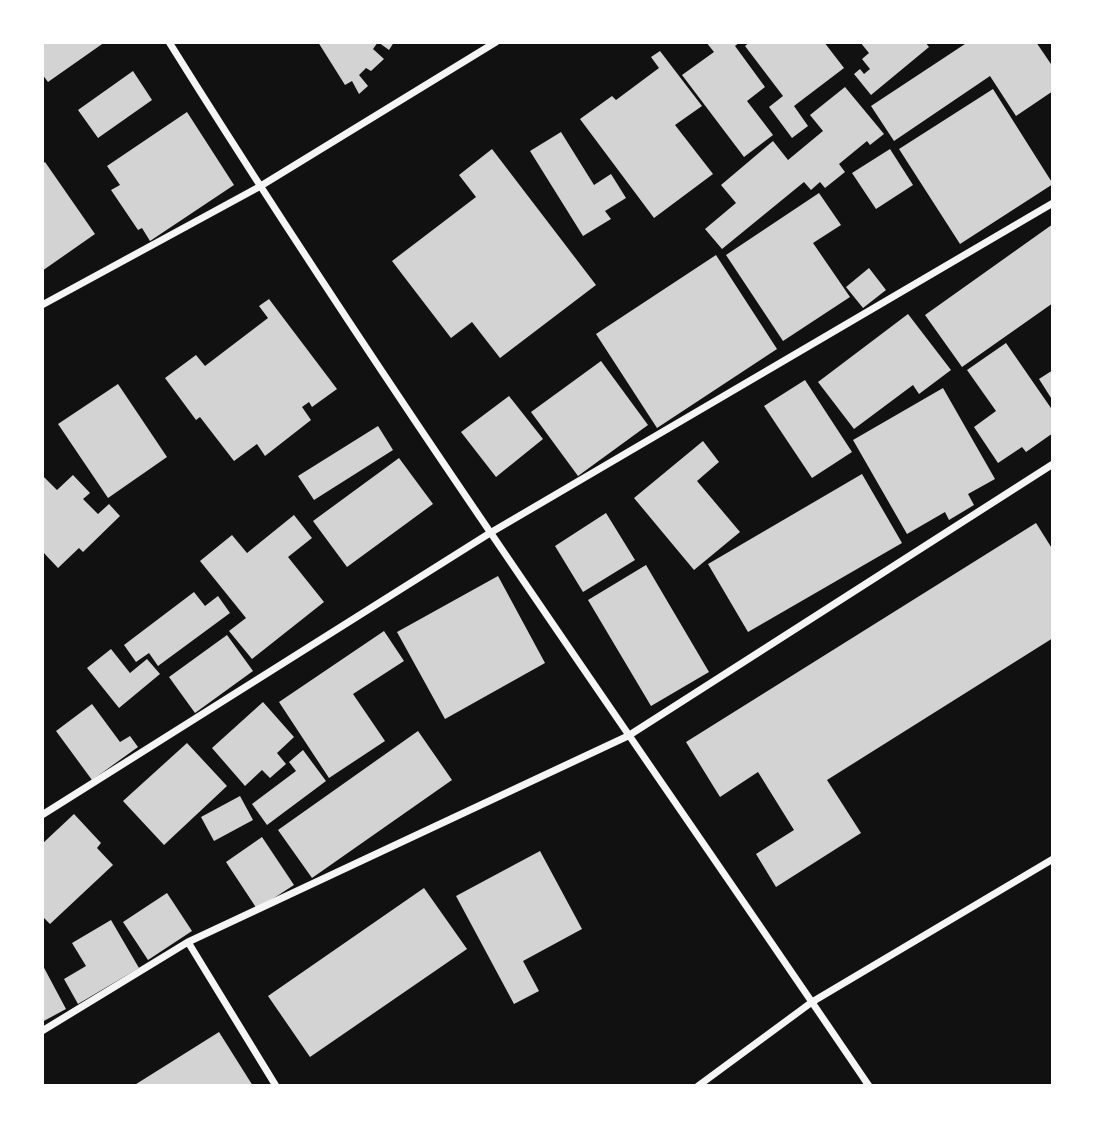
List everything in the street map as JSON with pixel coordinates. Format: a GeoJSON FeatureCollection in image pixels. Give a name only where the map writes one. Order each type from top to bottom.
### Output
{"type":"FeatureCollection","features":[{"type":"Feature","properties":{"kind":"street"},"geometry":{"type":"LineString","coordinates":[[169,42],[259,187],[490,533],[869,1086]]}},
{"type":"Feature","properties":{"kind":"street"},"geometry":{"type":"LineString","coordinates":[[42,305],[259,187],[496,42]]}},
{"type":"Feature","properties":{"kind":"street"},"geometry":{"type":"LineString","coordinates":[[42,816],[490,533],[1053,203]]}},
{"type":"Feature","properties":{"kind":"street"},"geometry":{"type":"LineString","coordinates":[[42,1031],[188,942],[628,736],[1053,464]]}},
{"type":"Feature","properties":{"kind":"street"},"geometry":{"type":"LineString","coordinates":[[698,1086],[812,1002],[1053,859]]}},
{"type":"Feature","properties":{"kind":"street"},"geometry":{"type":"LineString","coordinates":[[188,942],[276,1086]]}},
{"type":"Feature","properties":{"kind":"building"},"geometry":{"type":"Polygon","coordinates":[[[42,42],[105,42],[48,82],[42,74],[42,42]]]}},
{"type":"Feature","properties":{"kind":"building"},"geometry":{"type":"Polygon","coordinates":[[[318,42],[378,42],[373,49],[384,59],[371,71],[366,68],[359,75],[368,86],[359,94],[352,81],[345,85],[318,42]]]}},
{"type":"Feature","properties":{"kind":"building"},"geometry":{"type":"Polygon","coordinates":[[[378,42],[394,42],[389,50],[378,42]]]}},
{"type":"Feature","properties":{"kind":"building"},"geometry":{"type":"Polygon","coordinates":[[[706,42],[740,42],[735,46],[765,87],[747,101],[773,135],[744,157],[682,75],[714,52],[706,42]]]}},
{"type":"Feature","properties":{"kind":"building"},"geometry":{"type":"Polygon","coordinates":[[[750,42],[824,42],[844,68],[794,106],[808,126],[792,138],[769,107],[783,96],[745,46],[750,42]]]}},
{"type":"Feature","properties":{"kind":"building"},"geometry":{"type":"Polygon","coordinates":[[[860,42],[925,42],[929,47],[871,95],[854,74],[860,69],[864,74],[870,69],[862,59],[869,53],[860,42]]]}},
{"type":"Feature","properties":{"kind":"building"},"geometry":{"type":"Polygon","coordinates":[[[968,42],[1036,42],[1053,67],[1053,91],[1016,116],[990,76],[894,141],[871,106],[968,42]]]}},
{"type":"Feature","properties":{"kind":"building"},"geometry":{"type":"Polygon","coordinates":[[[660,51],[702,106],[675,125],[713,174],[654,218],[580,119],[612,96],[616,100],[659,68],[651,57],[660,51]]]}},
{"type":"Feature","properties":{"kind":"building"},"geometry":{"type":"Polygon","coordinates":[[[133,71],[152,100],[98,138],[78,110],[133,71]]]}},
{"type":"Feature","properties":{"kind":"building"},"geometry":{"type":"Polygon","coordinates":[[[845,87],[884,134],[870,145],[867,141],[839,164],[845,172],[825,188],[820,182],[811,190],[804,182],[722,249],[705,229],[736,203],[721,185],[773,141],[788,160],[823,131],[810,115],[845,87]]]}},
{"type":"Feature","properties":{"kind":"building"},"geometry":{"type":"Polygon","coordinates":[[[993,89],[1053,184],[960,244],[899,149],[993,89]]]}},
{"type":"Feature","properties":{"kind":"building"},"geometry":{"type":"Polygon","coordinates":[[[187,112],[234,185],[150,241],[142,228],[138,230],[111,190],[120,185],[107,166],[187,112]]]}},
{"type":"Feature","properties":{"kind":"building"},"geometry":{"type":"Polygon","coordinates":[[[561,132],[594,185],[611,174],[626,198],[605,211],[611,219],[583,236],[530,151],[561,132]]]}},
{"type":"Feature","properties":{"kind":"building"},"geometry":{"type":"Polygon","coordinates":[[[492,149],[596,285],[500,358],[472,322],[451,338],[392,261],[476,197],[459,175],[492,149]]]}},
{"type":"Feature","properties":{"kind":"building"},"geometry":{"type":"Polygon","coordinates":[[[890,149],[913,185],[876,209],[852,173],[890,149]]]}},
{"type":"Feature","properties":{"kind":"building"},"geometry":{"type":"Polygon","coordinates":[[[45,162],[95,234],[42,271],[42,164],[45,162]]]}},
{"type":"Feature","properties":{"kind":"building"},"geometry":{"type":"Polygon","coordinates":[[[819,193],[841,225],[813,243],[850,297],[783,341],[726,255],[819,193]]]}},
{"type":"Feature","properties":{"kind":"building"},"geometry":{"type":"Polygon","coordinates":[[[1053,224],[1053,303],[962,367],[925,315],[1053,224]]]}},
{"type":"Feature","properties":{"kind":"building"},"geometry":{"type":"Polygon","coordinates":[[[716,255],[777,349],[657,428],[596,334],[716,255]]]}},
{"type":"Feature","properties":{"kind":"building"},"geometry":{"type":"Polygon","coordinates":[[[869,268],[886,290],[863,308],[846,287],[869,268]]]}},
{"type":"Feature","properties":{"kind":"building"},"geometry":{"type":"Polygon","coordinates":[[[269,299],[337,389],[312,407],[309,402],[302,407],[311,420],[265,456],[257,444],[234,461],[200,417],[196,420],[165,378],[196,355],[205,366],[268,318],[259,306],[269,299]]]}},
{"type":"Feature","properties":{"kind":"building"},"geometry":{"type":"Polygon","coordinates":[[[908,314],[951,370],[919,394],[913,385],[854,429],[818,382],[908,314]]]}},
{"type":"Feature","properties":{"kind":"building"},"geometry":{"type":"Polygon","coordinates":[[[1006,343],[1053,411],[1053,433],[1026,452],[1022,447],[998,463],[974,427],[996,411],[967,370],[1006,343]]]}},
{"type":"Feature","properties":{"kind":"building"},"geometry":{"type":"Polygon","coordinates":[[[601,361],[648,425],[578,476],[531,412],[601,361]]]}},
{"type":"Feature","properties":{"kind":"building"},"geometry":{"type":"Polygon","coordinates":[[[1053,370],[1053,401],[1039,379],[1053,370]]]}},
{"type":"Feature","properties":{"kind":"building"},"geometry":{"type":"Polygon","coordinates":[[[805,380],[852,452],[812,478],[764,406],[805,380]]]}},
{"type":"Feature","properties":{"kind":"building"},"geometry":{"type":"Polygon","coordinates":[[[118,384],[167,457],[108,498],[58,424],[118,384]]]}},
{"type":"Feature","properties":{"kind":"building"},"geometry":{"type":"Polygon","coordinates":[[[943,388],[995,479],[968,494],[974,505],[949,520],[945,512],[907,534],[853,440],[943,388]]]}},
{"type":"Feature","properties":{"kind":"building"},"geometry":{"type":"Polygon","coordinates":[[[509,396],[543,439],[496,477],[461,432],[509,396]]]}},
{"type":"Feature","properties":{"kind":"building"},"geometry":{"type":"Polygon","coordinates":[[[378,426],[393,450],[314,500],[298,476],[378,426]]]}},
{"type":"Feature","properties":{"kind":"building"},"geometry":{"type":"Polygon","coordinates":[[[703,441],[719,462],[697,481],[740,532],[694,570],[634,498],[703,441]]]}},
{"type":"Feature","properties":{"kind":"building"},"geometry":{"type":"Polygon","coordinates":[[[399,458],[433,504],[347,567],[313,521],[399,458]]]}},
{"type":"Feature","properties":{"kind":"building"},"geometry":{"type":"Polygon","coordinates":[[[862,474],[902,543],[748,632],[708,564],[862,474]]]}},
{"type":"Feature","properties":{"kind":"building"},"geometry":{"type":"Polygon","coordinates":[[[42,475],[57,490],[73,475],[90,493],[83,499],[98,514],[109,504],[120,516],[83,552],[79,548],[58,568],[42,551],[42,475]]]}},
{"type":"Feature","properties":{"kind":"building"},"geometry":{"type":"Polygon","coordinates":[[[606,513],[635,560],[583,592],[555,546],[606,513]]]}},
{"type":"Feature","properties":{"kind":"building"},"geometry":{"type":"Polygon","coordinates":[[[294,515],[312,538],[288,557],[324,602],[252,659],[229,631],[246,618],[200,561],[232,535],[247,553],[294,515]]]}},
{"type":"Feature","properties":{"kind":"building"},"geometry":{"type":"Polygon","coordinates":[[[1036,523],[1053,550],[1053,638],[827,780],[861,833],[776,887],[756,854],[794,830],[758,772],[720,797],[686,742],[1036,523]]]}},
{"type":"Feature","properties":{"kind":"building"},"geometry":{"type":"Polygon","coordinates":[[[646,565],[709,672],[651,706],[588,600],[646,565]]]}},
{"type":"Feature","properties":{"kind":"building"},"geometry":{"type":"Polygon","coordinates":[[[498,576],[545,663],[445,719],[397,632],[498,576]]]}},
{"type":"Feature","properties":{"kind":"building"},"geometry":{"type":"Polygon","coordinates":[[[194,592],[205,606],[218,596],[230,613],[158,666],[149,653],[136,662],[124,645],[194,592]]]}},
{"type":"Feature","properties":{"kind":"building"},"geometry":{"type":"Polygon","coordinates":[[[384,631],[404,661],[353,694],[385,741],[329,778],[279,702],[384,631]]]}},
{"type":"Feature","properties":{"kind":"building"},"geometry":{"type":"Polygon","coordinates":[[[227,635],[253,671],[195,713],[169,677],[227,635]]]}},
{"type":"Feature","properties":{"kind":"building"},"geometry":{"type":"Polygon","coordinates":[[[111,649],[130,673],[147,659],[160,674],[119,708],[87,668],[111,649]]]}},
{"type":"Feature","properties":{"kind":"building"},"geometry":{"type":"Polygon","coordinates":[[[263,702],[294,737],[277,753],[286,764],[270,778],[262,770],[245,786],[212,748],[263,702]]]}},
{"type":"Feature","properties":{"kind":"building"},"geometry":{"type":"Polygon","coordinates":[[[92,704],[120,742],[130,736],[138,747],[92,780],[56,731],[92,704]]]}},
{"type":"Feature","properties":{"kind":"building"},"geometry":{"type":"Polygon","coordinates":[[[418,731],[452,780],[312,878],[278,830],[418,731]]]}},
{"type":"Feature","properties":{"kind":"building"},"geometry":{"type":"Polygon","coordinates":[[[187,743],[227,786],[164,845],[123,801],[187,743]]]}},
{"type":"Feature","properties":{"kind":"building"},"geometry":{"type":"Polygon","coordinates":[[[303,750],[326,781],[267,825],[252,804],[296,771],[289,762],[303,750]]]}},
{"type":"Feature","properties":{"kind":"building"},"geometry":{"type":"Polygon","coordinates":[[[240,796],[253,820],[214,841],[201,817],[240,796]]]}},
{"type":"Feature","properties":{"kind":"building"},"geometry":{"type":"Polygon","coordinates":[[[74,814],[101,843],[97,848],[113,865],[50,924],[42,916],[42,844],[74,814]]]}},
{"type":"Feature","properties":{"kind":"building"},"geometry":{"type":"Polygon","coordinates":[[[262,837],[294,885],[257,909],[226,862],[262,837]]]}},
{"type":"Feature","properties":{"kind":"building"},"geometry":{"type":"Polygon","coordinates":[[[540,851],[582,929],[523,961],[539,991],[514,1004],[456,896],[540,851]]]}},
{"type":"Feature","properties":{"kind":"building"},"geometry":{"type":"Polygon","coordinates":[[[424,888],[467,949],[310,1057],[268,996],[424,888]]]}},
{"type":"Feature","properties":{"kind":"building"},"geometry":{"type":"Polygon","coordinates":[[[167,893],[192,931],[148,960],[123,922],[167,893]]]}},
{"type":"Feature","properties":{"kind":"building"},"geometry":{"type":"Polygon","coordinates":[[[111,920],[139,968],[78,1004],[64,979],[86,966],[72,943],[111,920]]]}},
{"type":"Feature","properties":{"kind":"building"},"geometry":{"type":"Polygon","coordinates":[[[42,964],[66,1009],[42,1022],[42,964]]]}},
{"type":"Feature","properties":{"kind":"building"},"geometry":{"type":"Polygon","coordinates":[[[219,1032],[253,1086],[133,1086],[219,1032]]]}}]}
